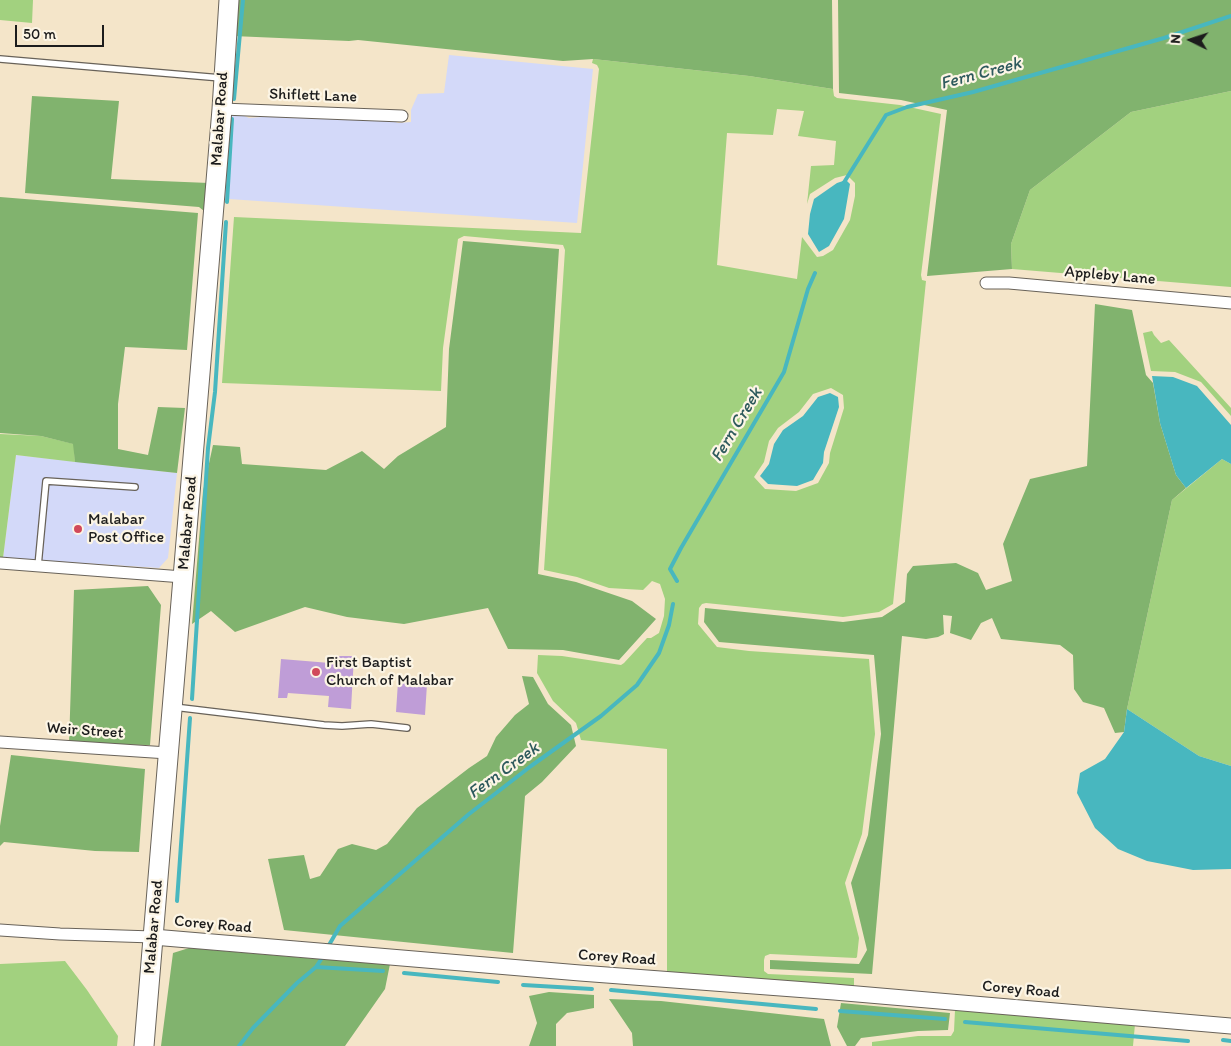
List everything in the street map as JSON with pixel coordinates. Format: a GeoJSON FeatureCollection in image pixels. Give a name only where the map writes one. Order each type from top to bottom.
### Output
{"type":"FeatureCollection","features":[{"type":"Feature","properties":{"kind":"main road","name":"Malabar Road"},"geometry":{"type":"LineString","coordinates":[[144,1046],[222,109],[229,0]]}},
{"type":"Feature","properties":{"kind":"street","name":"Shiflett Lane"},"geometry":{"type":"LineString","coordinates":[[222,109],[402,116]]}},
{"type":"Feature","properties":{"kind":"street","name":"Appleby Lane"},"geometry":{"type":"LineString","coordinates":[[986,283],[1009,283],[1231,303]]}},
{"type":"Feature","properties":{"kind":"street"},"geometry":{"type":"LineString","coordinates":[[0,563],[183,577]]}},
{"type":"Feature","properties":{"kind":"street","name":"Weir Street"},"geometry":{"type":"LineString","coordinates":[[0,742],[168,753]]}},
{"type":"Feature","properties":{"kind":"street","name":"Corey Road"},"geometry":{"type":"LineString","coordinates":[[0,930],[153,937],[580,974],[834,992],[1231,1026]]}},
{"type":"Feature","properties":{"kind":"lane"},"geometry":{"type":"LineString","coordinates":[[0,59],[223,78]]}},
{"type":"Feature","properties":{"kind":"lane"},"geometry":{"type":"LineString","coordinates":[[38,566],[46,481],[135,487]]}},
{"type":"Feature","properties":{"kind":"lane"},"geometry":{"type":"LineString","coordinates":[[172,707],[324,725],[372,724],[407,728]]}},
{"type":"Feature","properties":{"kind":"shaded area"},"geometry":{"type":"Polygon","coordinates":[[[449,55],[593,69],[577,223],[229,199],[219,201],[228,115],[240,114],[249,118],[288,115],[388,119],[398,123],[411,122],[411,110],[418,94],[444,93],[449,55]]]}},
{"type":"Feature","properties":{"kind":"shaded area"},"geometry":{"type":"Polygon","coordinates":[[[16,455],[177,473],[168,558],[159,568],[3,558],[16,455]]]}},
{"type":"Feature","properties":{"kind":"green space"},"geometry":{"type":"Polygon","coordinates":[[[0,0],[33,0],[32,23],[0,20],[0,0]]]}},
{"type":"Feature","properties":{"kind":"green space"},"geometry":{"type":"Polygon","coordinates":[[[236,0],[832,0],[833,89],[749,76],[593,59],[563,61],[358,40],[233,36],[236,0]]]}},
{"type":"Feature","properties":{"kind":"green space"},"geometry":{"type":"Polygon","coordinates":[[[838,0],[1231,0],[1231,91],[1131,112],[1030,190],[1011,244],[1012,269],[927,276],[947,110],[901,100],[839,93],[838,0]]]}},
{"type":"Feature","properties":{"kind":"green space"},"geometry":{"type":"Polygon","coordinates":[[[593,59],[749,76],[833,89],[834,96],[837,98],[900,105],[941,114],[921,275],[922,280],[926,281],[893,604],[879,612],[843,617],[706,603],[702,604],[699,608],[698,624],[717,647],[869,659],[875,734],[862,834],[845,883],[859,938],[857,957],[770,954],[765,956],[764,960],[764,971],[768,974],[854,978],[854,987],[667,974],[667,749],[581,740],[576,723],[553,701],[537,673],[538,655],[562,656],[621,665],[647,638],[651,638],[659,633],[664,616],[665,599],[660,584],[652,581],[643,590],[609,588],[577,577],[544,570],[565,250],[563,245],[464,236],[458,239],[443,348],[441,391],[222,383],[234,217],[581,233],[599,69],[597,65],[592,63],[593,59]],[[777,109],[773,135],[727,133],[717,265],[797,279],[802,237],[817,257],[833,250],[850,220],[855,196],[855,183],[847,175],[835,178],[810,194],[807,204],[811,166],[834,165],[836,141],[798,136],[804,111],[777,109]],[[831,388],[813,394],[799,412],[778,428],[769,441],[764,462],[754,477],[765,489],[796,491],[818,483],[829,463],[830,453],[844,408],[843,395],[831,388]]]}},
{"type":"Feature","properties":{"kind":"green space"},"geometry":{"type":"Polygon","coordinates":[[[1231,91],[1231,287],[1012,269],[1011,244],[1030,190],[1131,112],[1231,91]]]}},
{"type":"Feature","properties":{"kind":"green space"},"geometry":{"type":"Polygon","coordinates":[[[32,96],[119,101],[111,179],[209,183],[204,211],[199,207],[25,193],[32,96]]]}},
{"type":"Feature","properties":{"kind":"green space"},"geometry":{"type":"Polygon","coordinates":[[[0,197],[198,213],[187,350],[125,347],[118,404],[118,449],[148,455],[158,407],[185,408],[177,473],[75,462],[73,444],[41,436],[0,433],[0,197]]]}},
{"type":"Feature","properties":{"kind":"green space"},"geometry":{"type":"Polygon","coordinates":[[[463,241],[559,249],[538,574],[576,582],[632,601],[656,619],[619,660],[563,650],[508,649],[488,608],[404,624],[347,617],[305,607],[235,632],[211,611],[192,624],[203,491],[213,445],[240,447],[242,464],[326,470],[362,451],[384,469],[398,456],[446,427],[449,349],[463,241]]]}},
{"type":"Feature","properties":{"kind":"green space"},"geometry":{"type":"Polygon","coordinates":[[[1095,304],[1132,310],[1146,375],[1153,383],[1160,423],[1176,475],[1186,488],[1172,500],[1127,709],[1124,732],[1115,733],[1104,708],[1083,702],[1074,689],[1073,655],[1060,645],[1001,639],[992,618],[981,623],[971,640],[950,633],[952,616],[943,615],[944,634],[926,639],[902,636],[872,974],[770,969],[770,960],[859,964],[867,950],[851,883],[868,835],[881,734],[874,655],[719,642],[704,622],[705,608],[843,622],[882,617],[905,602],[907,574],[913,566],[956,563],[978,573],[986,590],[1012,581],[1003,544],[1030,479],[1087,466],[1095,304]]]}},
{"type":"Feature","properties":{"kind":"green space"},"geometry":{"type":"Polygon","coordinates":[[[1152,331],[1161,343],[1169,340],[1231,408],[1231,416],[1201,382],[1175,372],[1151,371],[1143,333],[1152,331]]]}},
{"type":"Feature","properties":{"kind":"green space"},"geometry":{"type":"Polygon","coordinates":[[[0,434],[41,436],[74,444],[75,462],[16,455],[3,558],[0,558],[0,434]]]}},
{"type":"Feature","properties":{"kind":"green space"},"geometry":{"type":"Polygon","coordinates":[[[1222,459],[1231,464],[1231,766],[1199,756],[1127,709],[1172,500],[1222,459]]]}},
{"type":"Feature","properties":{"kind":"green space"},"geometry":{"type":"Polygon","coordinates":[[[148,586],[161,605],[150,745],[69,744],[74,590],[148,586]]]}},
{"type":"Feature","properties":{"kind":"green space"},"geometry":{"type":"Polygon","coordinates":[[[522,676],[533,677],[548,704],[571,725],[576,746],[542,782],[525,796],[513,953],[284,930],[268,859],[304,855],[310,879],[320,876],[338,849],[352,844],[376,850],[387,844],[417,808],[487,756],[496,737],[515,715],[529,704],[522,676]]]}},
{"type":"Feature","properties":{"kind":"green space"},"geometry":{"type":"Polygon","coordinates":[[[11,755],[145,769],[139,852],[95,851],[4,842],[0,846],[0,826],[11,755]]]}},
{"type":"Feature","properties":{"kind":"green space"},"geometry":{"type":"Polygon","coordinates":[[[189,948],[390,964],[385,989],[345,1046],[161,1046],[173,953],[189,948]]]}},
{"type":"Feature","properties":{"kind":"green space"},"geometry":{"type":"Polygon","coordinates":[[[65,961],[118,1036],[117,1046],[0,1046],[0,964],[65,961]]]}},
{"type":"Feature","properties":{"kind":"green space"},"geometry":{"type":"Polygon","coordinates":[[[549,992],[594,995],[594,1008],[567,1013],[556,1024],[556,1046],[529,1046],[537,1023],[529,996],[549,992]]]}},
{"type":"Feature","properties":{"kind":"green space"},"geometry":{"type":"Polygon","coordinates":[[[609,999],[661,1001],[824,1019],[831,1046],[633,1046],[632,1033],[609,999]]]}},
{"type":"Feature","properties":{"kind":"green space"},"geometry":{"type":"Polygon","coordinates":[[[841,1003],[950,1013],[948,1030],[918,1031],[861,1038],[855,1046],[847,1046],[837,1027],[841,1003]]]}},
{"type":"Feature","properties":{"kind":"green space"},"geometry":{"type":"Polygon","coordinates":[[[955,1010],[1135,1024],[1133,1046],[872,1046],[872,1042],[918,1036],[951,1036],[954,1031],[955,1010]]]}},
{"type":"Feature","properties":{"kind":"water"},"geometry":{"type":"Polygon","coordinates":[[[846,180],[850,184],[844,219],[829,246],[819,252],[808,234],[814,199],[837,183],[846,180]]]}},
{"type":"Feature","properties":{"kind":"water"},"geometry":{"type":"Polygon","coordinates":[[[1152,376],[1173,377],[1197,386],[1231,425],[1231,464],[1222,459],[1186,488],[1176,475],[1160,423],[1152,376]]]}},
{"type":"Feature","properties":{"kind":"water"},"geometry":{"type":"Polygon","coordinates":[[[830,393],[838,397],[839,407],[824,452],[823,463],[813,480],[797,486],[768,484],[760,476],[769,464],[774,444],[783,430],[803,416],[818,397],[830,393]]]}},
{"type":"Feature","properties":{"kind":"water"},"geometry":{"type":"Polygon","coordinates":[[[1127,709],[1199,756],[1231,766],[1231,869],[1193,870],[1147,861],[1118,849],[1095,828],[1077,793],[1080,773],[1105,759],[1124,732],[1127,709]]]}},
{"type":"Feature","properties":{"kind":"building"},"geometry":{"type":"Polygon","coordinates":[[[331,656],[354,656],[351,709],[328,707],[329,696],[288,693],[287,698],[278,698],[281,659],[330,663],[331,656]]]}},
{"type":"Feature","properties":{"kind":"building"},"geometry":{"type":"Polygon","coordinates":[[[398,682],[427,684],[425,715],[396,712],[398,682]]]}},
{"type":"Feature","properties":{"kind":"waterway"},"geometry":{"type":"LineString","coordinates":[[234,99],[243,0]]}},
{"type":"Feature","properties":{"kind":"waterway","name":"Fern Creek"},"geometry":{"type":"LineString","coordinates":[[843,184],[886,115],[907,107],[973,92],[1164,38],[1231,16]]}},
{"type":"Feature","properties":{"kind":"waterway"},"geometry":{"type":"LineString","coordinates":[[227,202],[232,119]]}},
{"type":"Feature","properties":{"kind":"waterway"},"geometry":{"type":"LineString","coordinates":[[192,699],[208,448],[215,392],[226,222]]}},
{"type":"Feature","properties":{"kind":"waterway","name":"Fern Creek"},"geometry":{"type":"LineString","coordinates":[[677,581],[670,569],[784,372],[808,289],[815,273]]}},
{"type":"Feature","properties":{"kind":"waterway","name":"Fern Creek"},"geometry":{"type":"LineString","coordinates":[[329,945],[340,926],[469,814],[531,766],[601,716],[637,685],[659,653],[669,625],[673,604]]}},
{"type":"Feature","properties":{"kind":"waterway"},"geometry":{"type":"LineString","coordinates":[[177,901],[190,718]]}},
{"type":"Feature","properties":{"kind":"waterway","name":"Fern Creek"},"geometry":{"type":"LineString","coordinates":[[239,1046],[253,1028],[297,983],[316,967],[322,958]]}},
{"type":"Feature","properties":{"kind":"waterway"},"geometry":{"type":"LineString","coordinates":[[316,967],[383,971]]}},
{"type":"Feature","properties":{"kind":"waterway"},"geometry":{"type":"LineString","coordinates":[[404,973],[498,982]]}},
{"type":"Feature","properties":{"kind":"waterway"},"geometry":{"type":"LineString","coordinates":[[523,985],[592,989]]}},
{"type":"Feature","properties":{"kind":"waterway"},"geometry":{"type":"LineString","coordinates":[[611,990],[816,1009]]}},
{"type":"Feature","properties":{"kind":"waterway"},"geometry":{"type":"LineString","coordinates":[[840,1011],[945,1019]]}},
{"type":"Feature","properties":{"kind":"waterway"},"geometry":{"type":"LineString","coordinates":[[965,1022],[1188,1041]]}},
{"type":"Feature","properties":{"kind":"waterway"},"geometry":{"type":"LineString","coordinates":[[1223,1040],[1231,1041]]}},
{"type":"Feature","properties":{"kind":"place","name":"Malabar Post Office"},"geometry":{"type":"Point","coordinates":[78,529]}},
{"type":"Feature","properties":{"kind":"place","name":"First Baptist Church of Malabar"},"geometry":{"type":"Point","coordinates":[316,672]}}]}
